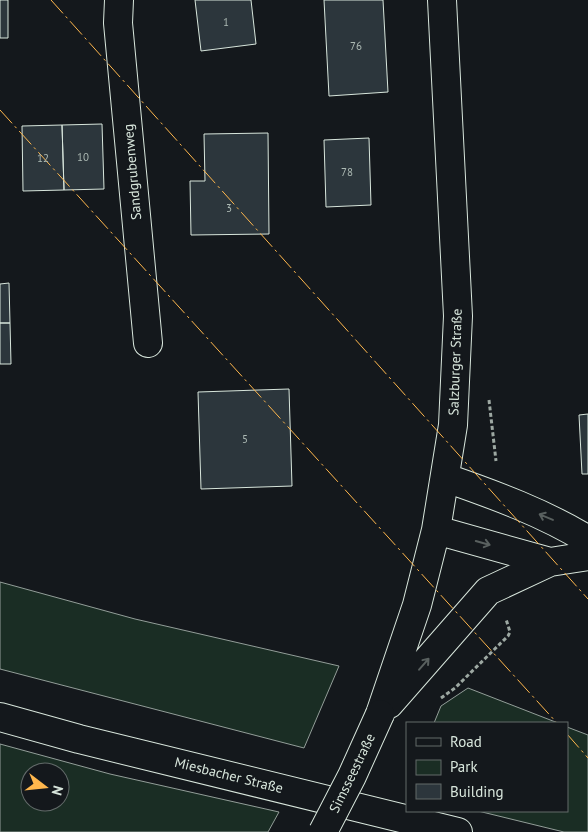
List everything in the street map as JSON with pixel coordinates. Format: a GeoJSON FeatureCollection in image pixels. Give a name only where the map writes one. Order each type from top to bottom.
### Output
{"type":"FeatureCollection","features":[{"type":"Feature","properties":{"kind":"main road","name":"Sandgrubenweg"},"geometry":{"type":"LineString","coordinates":[[119,0],[118,23],[148,343]]}},
{"type":"Feature","properties":{"kind":"main road","name":"Salzburger Straße"},"geometry":{"type":"LineString","coordinates":[[380,714],[417,604],[436,530],[446,478],[453,425],[458,316],[451,145],[442,0]]}},
{"type":"Feature","properties":{"kind":"main road"},"geometry":{"type":"LineString","coordinates":[[446,478],[500,497],[559,522],[588,540]]}},
{"type":"Feature","properties":{"kind":"main road"},"geometry":{"type":"LineString","coordinates":[[436,530],[550,562]]}},
{"type":"Feature","properties":{"kind":"main road"},"geometry":{"type":"LineString","coordinates":[[380,714],[488,591],[550,562],[588,556]]}},
{"type":"Feature","properties":{"kind":"main road","name":"Simsseestraße"},"geometry":{"type":"LineString","coordinates":[[323,832],[352,776],[380,714]]}},
{"type":"Feature","properties":{"kind":"main road","name":"Miesbacher Straße"},"geometry":{"type":"LineString","coordinates":[[0,717],[79,739],[458,832]]}},
{"type":"Feature","properties":{"kind":"green space"},"geometry":{"type":"Polygon","coordinates":[[[0,582],[135,619],[339,666],[304,748],[0,669],[0,582]]]}},
{"type":"Feature","properties":{"kind":"green space"},"geometry":{"type":"Polygon","coordinates":[[[468,688],[555,722],[434,722],[441,706],[468,688]]]}},
{"type":"Feature","properties":{"kind":"green space"},"geometry":{"type":"Polygon","coordinates":[[[568,727],[588,735],[588,832],[564,832],[482,812],[568,812],[568,727]]]}},
{"type":"Feature","properties":{"kind":"green space"},"geometry":{"type":"Polygon","coordinates":[[[0,744],[66,762],[20,762],[20,812],[70,812],[70,763],[110,774],[279,812],[268,832],[0,832],[0,744]]]}},
{"type":"Feature","properties":{"kind":"building"},"geometry":{"type":"Polygon","coordinates":[[[0,0],[8,0],[8,38],[0,38],[0,0]]]}},
{"type":"Feature","properties":{"kind":"building"},"geometry":{"type":"Polygon","coordinates":[[[195,0],[251,0],[256,44],[201,51],[195,0]]]}},
{"type":"Feature","properties":{"kind":"building"},"geometry":{"type":"Polygon","coordinates":[[[324,0],[383,0],[388,92],[329,96],[324,0]]]}},
{"type":"Feature","properties":{"kind":"building"},"geometry":{"type":"Polygon","coordinates":[[[102,124],[104,189],[64,190],[62,125],[102,124]]]}},
{"type":"Feature","properties":{"kind":"building"},"geometry":{"type":"Polygon","coordinates":[[[62,125],[64,190],[23,191],[22,126],[62,125]]]}},
{"type":"Feature","properties":{"kind":"building"},"geometry":{"type":"Polygon","coordinates":[[[268,133],[269,234],[191,235],[190,181],[205,181],[204,134],[268,133]]]}},
{"type":"Feature","properties":{"kind":"building"},"geometry":{"type":"Polygon","coordinates":[[[369,138],[371,205],[326,207],[324,140],[369,138]]]}},
{"type":"Feature","properties":{"kind":"building"},"geometry":{"type":"Polygon","coordinates":[[[9,283],[10,323],[0,323],[0,284],[9,283]]]}},
{"type":"Feature","properties":{"kind":"building"},"geometry":{"type":"Polygon","coordinates":[[[0,323],[10,323],[11,364],[0,364],[0,323]]]}},
{"type":"Feature","properties":{"kind":"building"},"geometry":{"type":"Polygon","coordinates":[[[289,389],[292,486],[201,489],[198,392],[289,389]]]}},
{"type":"Feature","properties":{"kind":"building"},"geometry":{"type":"Polygon","coordinates":[[[588,414],[588,474],[582,474],[579,415],[588,414]]]}},
{"type":"Feature","properties":{"kind":"power"},"geometry":{"type":"LineString","coordinates":[[51,0],[588,599]]}},
{"type":"Feature","properties":{"kind":"power"},"geometry":{"type":"LineString","coordinates":[[0,110],[556,722]]}},
{"type":"Feature","properties":{"kind":"power"},"geometry":{"type":"LineString","coordinates":[[568,735],[588,758]]}}]}
